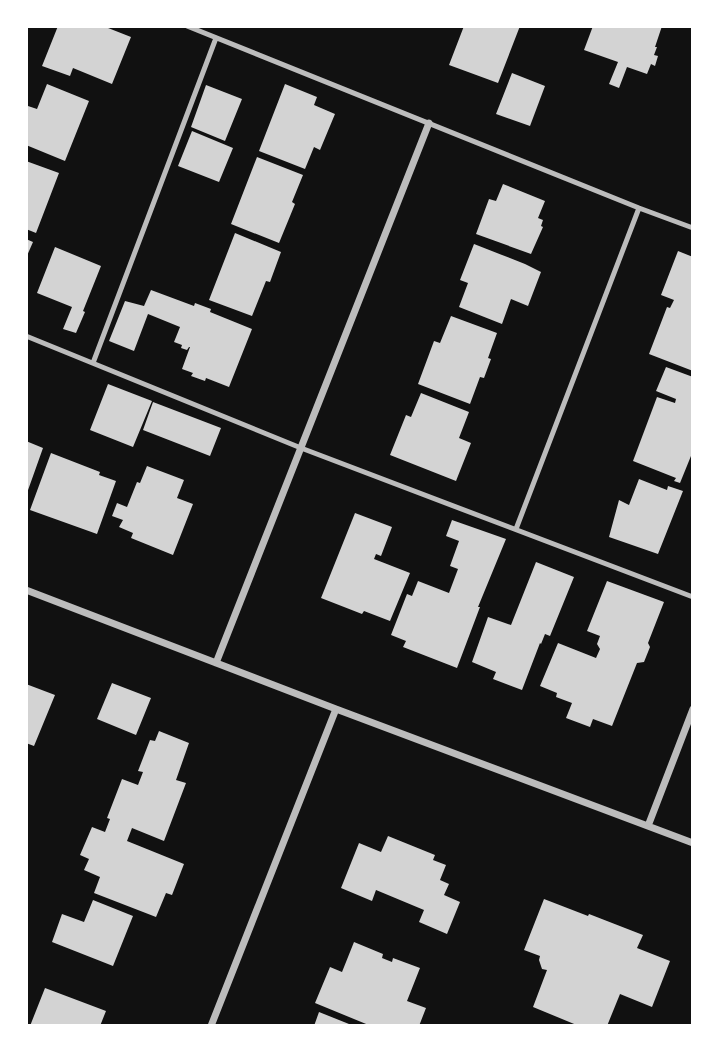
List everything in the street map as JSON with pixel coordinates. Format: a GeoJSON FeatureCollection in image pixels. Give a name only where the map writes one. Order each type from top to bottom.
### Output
{"type":"FeatureCollection","features":[{"type":"Feature","properties":{"kind":"street"},"geometry":{"type":"LineString","coordinates":[[216,663],[429,123]]}},
{"type":"Feature","properties":{"kind":"street"},"geometry":{"type":"LineString","coordinates":[[26,590],[693,843]]}},
{"type":"Feature","properties":{"kind":"street"},"geometry":{"type":"LineString","coordinates":[[211,1026],[336,709]]}},
{"type":"Feature","properties":{"kind":"street"},"geometry":{"type":"LineString","coordinates":[[648,825],[693,709]]}},
{"type":"Feature","properties":{"kind":"lane"},"geometry":{"type":"LineString","coordinates":[[187,26],[693,229]]}},
{"type":"Feature","properties":{"kind":"lane"},"geometry":{"type":"LineString","coordinates":[[93,363],[216,38]]}},
{"type":"Feature","properties":{"kind":"lane"},"geometry":{"type":"LineString","coordinates":[[516,529],[639,208]]}},
{"type":"Feature","properties":{"kind":"lane"},"geometry":{"type":"LineString","coordinates":[[26,336],[301,447],[693,597]]}},
{"type":"Feature","properties":{"kind":"building"},"geometry":{"type":"Polygon","coordinates":[[[58,26],[103,26],[131,37],[112,84],[73,68],[70,76],[42,66],[58,26]]]}},
{"type":"Feature","properties":{"kind":"building"},"geometry":{"type":"Polygon","coordinates":[[[464,26],[520,26],[498,83],[449,65],[464,26]]]}},
{"type":"Feature","properties":{"kind":"building"},"geometry":{"type":"Polygon","coordinates":[[[593,26],[662,26],[655,47],[654,55],[658,56],[655,66],[651,64],[647,74],[627,67],[619,88],[609,84],[618,62],[584,50],[593,26]]]}},
{"type":"Feature","properties":{"kind":"building"},"geometry":{"type":"Polygon","coordinates":[[[512,73],[545,86],[530,126],[496,114],[512,73]]]}},
{"type":"Feature","properties":{"kind":"building"},"geometry":{"type":"Polygon","coordinates":[[[47,84],[89,101],[65,161],[26,145],[28,106],[37,109],[47,84]]]}},
{"type":"Feature","properties":{"kind":"building"},"geometry":{"type":"Polygon","coordinates":[[[285,84],[317,97],[314,105],[335,114],[320,150],[314,147],[305,169],[259,151],[285,84]]]}},
{"type":"Feature","properties":{"kind":"building"},"geometry":{"type":"Polygon","coordinates":[[[206,85],[242,99],[225,141],[191,127],[206,85]]]}},
{"type":"Feature","properties":{"kind":"building"},"geometry":{"type":"Polygon","coordinates":[[[192,131],[233,148],[219,182],[178,166],[192,131]]]}},
{"type":"Feature","properties":{"kind":"building"},"geometry":{"type":"Polygon","coordinates":[[[257,157],[303,175],[292,202],[295,204],[279,243],[231,224],[257,157]]]}},
{"type":"Feature","properties":{"kind":"building"},"geometry":{"type":"Polygon","coordinates":[[[26,161],[59,173],[36,233],[26,229],[26,161]]]}},
{"type":"Feature","properties":{"kind":"building"},"geometry":{"type":"Polygon","coordinates":[[[503,184],[545,201],[538,218],[543,220],[543,227],[531,254],[476,234],[489,199],[496,201],[503,184]]]}},
{"type":"Feature","properties":{"kind":"building"},"geometry":{"type":"Polygon","coordinates":[[[235,233],[281,252],[270,282],[266,281],[252,316],[209,300],[235,233]]]}},
{"type":"Feature","properties":{"kind":"building"},"geometry":{"type":"Polygon","coordinates":[[[26,239],[33,242],[26,258],[26,239]]]}},
{"type":"Feature","properties":{"kind":"building"},"geometry":{"type":"Polygon","coordinates":[[[474,244],[541,272],[528,306],[511,299],[502,324],[459,307],[468,283],[460,280],[474,244]]]}},
{"type":"Feature","properties":{"kind":"building"},"geometry":{"type":"Polygon","coordinates":[[[55,247],[101,266],[76,333],[63,329],[72,307],[37,293],[55,247]]]}},
{"type":"Feature","properties":{"kind":"building"},"geometry":{"type":"Polygon","coordinates":[[[678,251],[693,257],[693,371],[649,354],[667,307],[670,308],[674,300],[661,295],[678,251]]]}},
{"type":"Feature","properties":{"kind":"building"},"geometry":{"type":"Polygon","coordinates":[[[151,290],[194,306],[195,303],[211,309],[210,312],[252,329],[229,387],[206,378],[205,381],[191,376],[193,373],[182,369],[190,347],[187,350],[174,342],[180,327],[148,314],[134,351],[109,341],[125,301],[144,306],[151,290]]]}},
{"type":"Feature","properties":{"kind":"building"},"geometry":{"type":"Polygon","coordinates":[[[451,316],[497,333],[484,378],[480,377],[470,404],[418,384],[434,341],[440,343],[451,316]]]}},
{"type":"Feature","properties":{"kind":"building"},"geometry":{"type":"Polygon","coordinates":[[[666,367],[693,377],[693,451],[680,483],[674,481],[676,478],[633,461],[657,397],[675,403],[676,399],[656,391],[666,367]]]}},
{"type":"Feature","properties":{"kind":"building"},"geometry":{"type":"Polygon","coordinates":[[[108,384],[152,401],[133,447],[90,430],[108,384]]]}},
{"type":"Feature","properties":{"kind":"building"},"geometry":{"type":"Polygon","coordinates":[[[421,393],[469,412],[459,438],[471,443],[456,481],[390,455],[406,415],[411,417],[421,393]]]}},
{"type":"Feature","properties":{"kind":"building"},"geometry":{"type":"Polygon","coordinates":[[[153,402],[221,428],[210,456],[143,430],[153,402]]]}},
{"type":"Feature","properties":{"kind":"building"},"geometry":{"type":"Polygon","coordinates":[[[26,441],[43,448],[27,493],[26,493],[26,441]]]}},
{"type":"Feature","properties":{"kind":"building"},"geometry":{"type":"Polygon","coordinates":[[[51,453],[116,481],[97,534],[30,510],[51,453]]]}},
{"type":"Feature","properties":{"kind":"building"},"geometry":{"type":"Polygon","coordinates":[[[147,466],[184,480],[177,498],[193,504],[173,555],[131,538],[133,533],[119,527],[123,520],[112,516],[117,503],[127,507],[147,466]]]}},
{"type":"Feature","properties":{"kind":"building"},"geometry":{"type":"Polygon","coordinates":[[[639,479],[667,490],[668,486],[683,491],[658,554],[609,537],[619,500],[629,505],[639,479]]]}},
{"type":"Feature","properties":{"kind":"building"},"geometry":{"type":"Polygon","coordinates":[[[355,513],[392,527],[381,556],[376,554],[374,559],[410,573],[390,621],[364,611],[362,614],[321,598],[355,513]]]}},
{"type":"Feature","properties":{"kind":"building"},"geometry":{"type":"Polygon","coordinates":[[[452,520],[506,539],[457,668],[403,647],[406,641],[391,635],[407,594],[412,596],[418,581],[449,593],[458,569],[450,566],[459,541],[446,536],[452,520]]]}},
{"type":"Feature","properties":{"kind":"building"},"geometry":{"type":"Polygon","coordinates":[[[536,562],[574,577],[550,636],[545,634],[540,643],[522,690],[493,679],[496,672],[472,662],[488,617],[511,625],[536,562]]]}},
{"type":"Feature","properties":{"kind":"building"},"geometry":{"type":"Polygon","coordinates":[[[607,581],[664,602],[648,643],[650,647],[644,662],[637,663],[612,726],[593,719],[590,727],[566,718],[572,703],[556,697],[557,693],[540,686],[558,643],[596,658],[600,649],[597,644],[600,636],[587,631],[607,581]]]}},
{"type":"Feature","properties":{"kind":"building"},"geometry":{"type":"Polygon","coordinates":[[[112,683],[151,698],[136,735],[97,719],[112,683]]]}},
{"type":"Feature","properties":{"kind":"building"},"geometry":{"type":"Polygon","coordinates":[[[26,684],[55,695],[34,746],[26,743],[26,684]]]}},
{"type":"Feature","properties":{"kind":"building"},"geometry":{"type":"Polygon","coordinates":[[[159,731],[189,743],[176,780],[186,783],[164,841],[132,828],[127,841],[184,864],[172,895],[166,893],[156,917],[94,893],[100,877],[84,870],[89,859],[80,855],[92,827],[105,832],[110,819],[107,818],[122,779],[138,785],[143,772],[138,771],[150,740],[155,741],[159,731]]]}},
{"type":"Feature","properties":{"kind":"building"},"geometry":{"type":"Polygon","coordinates":[[[388,836],[435,855],[433,860],[446,865],[440,880],[449,884],[444,895],[460,902],[447,934],[419,922],[424,910],[376,890],[372,901],[341,888],[359,843],[381,852],[388,836]]]}},
{"type":"Feature","properties":{"kind":"building"},"geometry":{"type":"Polygon","coordinates":[[[544,899],[643,935],[637,948],[670,961],[652,1007],[620,994],[607,1026],[579,1026],[533,1007],[547,970],[542,969],[540,956],[524,950],[544,899]]]}},
{"type":"Feature","properties":{"kind":"building"},"geometry":{"type":"Polygon","coordinates":[[[93,900],[133,916],[113,966],[52,942],[62,914],[84,922],[93,900]]]}},
{"type":"Feature","properties":{"kind":"building"},"geometry":{"type":"Polygon","coordinates":[[[354,942],[383,954],[382,958],[392,962],[393,958],[420,968],[407,1001],[426,1008],[419,1026],[371,1026],[315,1003],[330,967],[342,972],[354,942]]]}},
{"type":"Feature","properties":{"kind":"building"},"geometry":{"type":"Polygon","coordinates":[[[45,988],[106,1011],[100,1026],[30,1026],[45,988]]]}},
{"type":"Feature","properties":{"kind":"building"},"geometry":{"type":"Polygon","coordinates":[[[319,1012],[354,1026],[314,1026],[319,1012]]]}}]}
